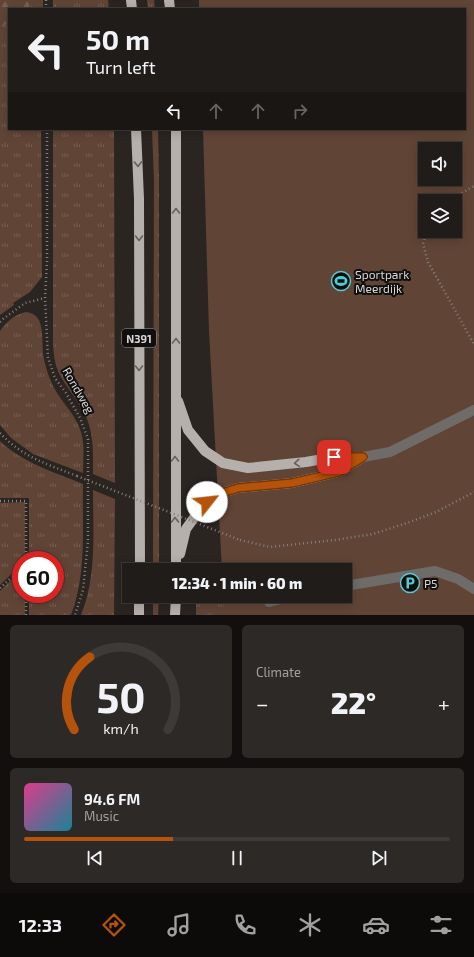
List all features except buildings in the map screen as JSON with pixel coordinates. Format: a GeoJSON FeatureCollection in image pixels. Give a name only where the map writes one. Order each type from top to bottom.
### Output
{"type":"FeatureCollection","features":[{"type":"Feature","properties":{"kind":"main road","name":"N391"},"geometry":{"type":"LineString","coordinates":[[136,130],[139,199],[140,563]]}},
{"type":"Feature","properties":{"kind":"main road"},"geometry":{"type":"LineString","coordinates":[[176,130],[176,563]]}},
{"type":"Feature","properties":{"kind":"main road"},"geometry":{"type":"LineString","coordinates":[[176,394],[188,430],[205,451],[224,463],[248,468],[306,462],[334,457],[363,457]]}},
{"type":"Feature","properties":{"kind":"main road"},"geometry":{"type":"LineString","coordinates":[[178,563],[186,529],[201,508],[213,496],[238,488],[292,483],[339,472],[363,457]]}},
{"type":"Feature","properties":{"kind":"main road"},"geometry":{"type":"LineString","coordinates":[[139,603],[139,615]]}},
{"type":"Feature","properties":{"kind":"main road"},"geometry":{"type":"LineString","coordinates":[[175,615],[176,603]]}},
{"type":"Feature","properties":{"kind":"street"},"geometry":{"type":"LineString","coordinates":[[363,457],[390,452],[474,410]]}},
{"type":"Feature","properties":{"kind":"street"},"geometry":{"type":"LineString","coordinates":[[352,585],[435,571],[458,579],[474,588]]}},
{"type":"Feature","properties":{"kind":"path","name":"Rondweg"},"geometry":{"type":"LineString","coordinates":[[47,130],[47,262],[45,298],[48,358],[55,378],[66,393],[80,418],[88,439],[88,541],[83,590],[75,615]]}},
{"type":"Feature","properties":{"kind":"path"},"geometry":{"type":"LineString","coordinates":[[460,194],[474,186]]}},
{"type":"Feature","properties":{"kind":"path"},"geometry":{"type":"LineString","coordinates":[[424,238],[423,244],[428,262],[474,344]]}},
{"type":"Feature","properties":{"kind":"path"},"geometry":{"type":"LineString","coordinates":[[0,322],[25,303],[45,298]]}},
{"type":"Feature","properties":{"kind":"path"},"geometry":{"type":"LineString","coordinates":[[0,433],[14,447],[33,459],[240,540],[270,547],[373,534],[436,512],[474,492]]}},
{"type":"Feature","properties":{"kind":"path"},"geometry":{"type":"LineString","coordinates":[[0,501],[26,501],[26,551]]}},
{"type":"Feature","properties":{"kind":"path"},"geometry":{"type":"LineString","coordinates":[[0,588],[12,577]]}},
{"type":"Feature","properties":{"kind":"path"},"geometry":{"type":"LineString","coordinates":[[26,603],[26,615]]}},
{"type":"Feature","properties":{"kind":"green space"},"geometry":{"type":"Polygon","coordinates":[[[0,0],[39,0],[27,8],[8,8],[8,23],[0,29],[0,0]]]}},
{"type":"Feature","properties":{"kind":"green space"},"geometry":{"type":"Polygon","coordinates":[[[39,0],[43,0],[43,8],[27,8],[39,0]]]}},
{"type":"Feature","properties":{"kind":"green space"},"geometry":{"type":"Polygon","coordinates":[[[53,0],[108,0],[109,8],[53,8],[53,0]]]}},
{"type":"Feature","properties":{"kind":"green space"},"geometry":{"type":"Polygon","coordinates":[[[147,0],[154,0],[155,8],[148,8],[147,0]]]}},
{"type":"Feature","properties":{"kind":"green space","name":"Sportpark Meerdijk"},"geometry":{"type":"Polygon","coordinates":[[[199,0],[474,0],[474,615],[224,615],[223,603],[352,603],[352,563],[222,563],[209,331],[203,130],[466,130],[466,8],[199,8],[199,0]]]}},
{"type":"Feature","properties":{"kind":"green space"},"geometry":{"type":"Polygon","coordinates":[[[8,23],[8,130],[41,130],[42,277],[30,292],[13,303],[14,305],[0,315],[0,29],[8,23]]]}},
{"type":"Feature","properties":{"kind":"green space"},"geometry":{"type":"Polygon","coordinates":[[[53,130],[114,130],[115,483],[93,474],[93,446],[87,419],[82,408],[58,371],[53,338],[53,130]]]}},
{"type":"Feature","properties":{"kind":"green space"},"geometry":{"type":"Polygon","coordinates":[[[152,130],[158,130],[159,563],[153,563],[154,181],[152,130]]]}},
{"type":"Feature","properties":{"kind":"green space"},"geometry":{"type":"Polygon","coordinates":[[[26,312],[33,314],[38,318],[42,330],[44,359],[49,376],[57,393],[76,421],[81,432],[83,447],[83,473],[33,454],[11,438],[0,425],[0,331],[11,319],[26,312]]]}},
{"type":"Feature","properties":{"kind":"green space"},"geometry":{"type":"Polygon","coordinates":[[[0,441],[9,449],[29,461],[83,484],[82,567],[76,599],[71,615],[29,615],[29,603],[64,603],[64,551],[29,551],[29,498],[0,498],[0,441]]]}},
{"type":"Feature","properties":{"kind":"green space"},"geometry":{"type":"Polygon","coordinates":[[[93,490],[115,499],[114,615],[81,615],[90,585],[92,569],[93,490]]]}},
{"type":"Feature","properties":{"kind":"green space"},"geometry":{"type":"Polygon","coordinates":[[[25,502],[25,551],[12,551],[12,574],[0,585],[0,503],[25,502]]]}},
{"type":"Feature","properties":{"kind":"green space"},"geometry":{"type":"Polygon","coordinates":[[[12,579],[12,603],[25,603],[25,615],[0,615],[0,591],[12,579]]]}},
{"type":"Feature","properties":{"kind":"green space"},"geometry":{"type":"Polygon","coordinates":[[[153,603],[159,603],[158,615],[153,615],[153,603]]]}},
{"type":"Feature","properties":{"kind":"green space"},"geometry":{"type":"Polygon","coordinates":[[[196,603],[252,603],[242,615],[196,615],[196,603]]]}},
{"type":"Feature","properties":{"kind":"place","name":"Sportpark Meerdijk"},"geometry":{"type":"Point","coordinates":[341,281]}},
{"type":"Feature","properties":{"kind":"place","name":"P5"},"geometry":{"type":"Point","coordinates":[410,583]}},
{"type":"Feature","properties":{"kind":"route"},"geometry":{"type":"LineString","coordinates":[[207,502],[213,496],[238,488],[292,483],[339,472],[363,457],[334,457]]}}]}
